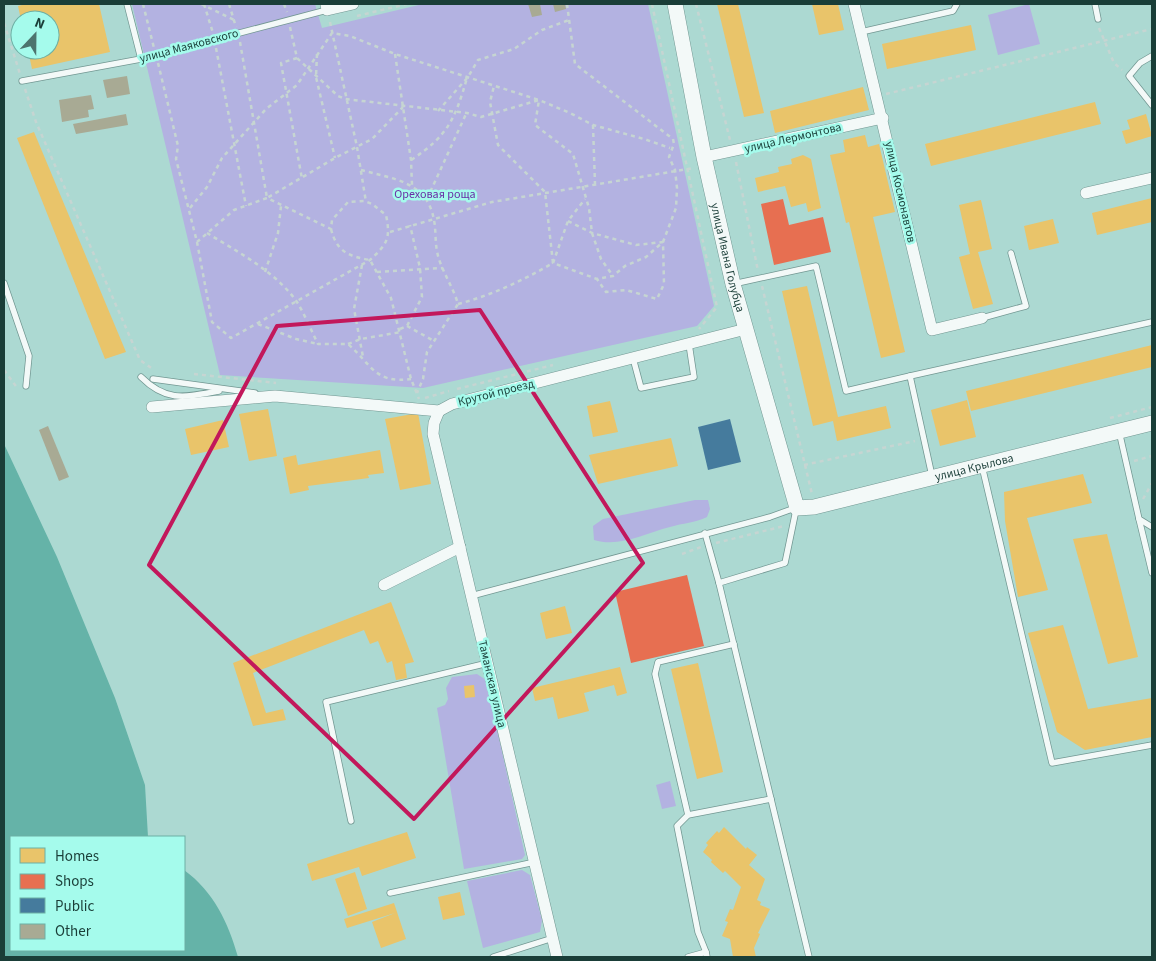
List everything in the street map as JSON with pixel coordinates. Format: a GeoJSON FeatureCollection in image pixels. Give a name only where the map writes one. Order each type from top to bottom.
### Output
{"type":"FeatureCollection","features":[{"type":"Feature","properties":{"kind":"street","name":"улица Маяковского"},"geometry":{"type":"LineString","coordinates":[[327,7],[353,4]]}},
{"type":"Feature","properties":{"kind":"street","name":"улица Ивана Голубца"},"geometry":{"type":"LineString","coordinates":[[675,4],[706,162],[734,284],[797,508]]}},
{"type":"Feature","properties":{"kind":"street","name":"улица Космонавтов"},"geometry":{"type":"LineString","coordinates":[[854,4],[932,330],[982,318]]}},
{"type":"Feature","properties":{"kind":"street","name":"улица Лермонтова"},"geometry":{"type":"LineString","coordinates":[[706,162],[882,118]]}},
{"type":"Feature","properties":{"kind":"street"},"geometry":{"type":"LineString","coordinates":[[1086,193],[1152,178]]}},
{"type":"Feature","properties":{"kind":"street","name":"Крутой проезд"},"geometry":{"type":"LineString","coordinates":[[152,407],[275,396],[420,405],[439,411],[452,404],[746,329]]}},
{"type":"Feature","properties":{"kind":"street","name":"Таманская улица"},"geometry":{"type":"LineString","coordinates":[[439,411],[434,423],[433,434],[557,957]]}},
{"type":"Feature","properties":{"kind":"street","name":"улица Крылова"},"geometry":{"type":"LineString","coordinates":[[797,508],[814,507],[1152,423]]}},
{"type":"Feature","properties":{"kind":"street"},"geometry":{"type":"LineString","coordinates":[[384,585],[460,547]]}},
{"type":"Feature","properties":{"kind":"lane"},"geometry":{"type":"LineString","coordinates":[[127,4],[141,59]]}},
{"type":"Feature","properties":{"kind":"lane"},"geometry":{"type":"LineString","coordinates":[[861,32],[953,10],[957,4]]}},
{"type":"Feature","properties":{"kind":"lane"},"geometry":{"type":"LineString","coordinates":[[1095,4],[1098,20]]}},
{"type":"Feature","properties":{"kind":"lane","name":"улица Маяковского"},"geometry":{"type":"LineString","coordinates":[[22,81],[141,59],[288,20],[327,7]]}},
{"type":"Feature","properties":{"kind":"lane"},"geometry":{"type":"LineString","coordinates":[[1152,56],[1140,63],[1129,76],[1152,105]]}},
{"type":"Feature","properties":{"kind":"lane"},"geometry":{"type":"LineString","coordinates":[[982,318],[1026,306],[1011,253]]}},
{"type":"Feature","properties":{"kind":"lane"},"geometry":{"type":"LineString","coordinates":[[734,284],[816,266],[846,391],[1152,322]]}},
{"type":"Feature","properties":{"kind":"lane"},"geometry":{"type":"LineString","coordinates":[[4,283],[29,356],[26,386]]}},
{"type":"Feature","properties":{"kind":"lane"},"geometry":{"type":"LineString","coordinates":[[633,358],[641,388],[694,377],[689,344]]}},
{"type":"Feature","properties":{"kind":"lane"},"geometry":{"type":"LineString","coordinates":[[910,376],[933,478]]}},
{"type":"Feature","properties":{"kind":"lane"},"geometry":{"type":"LineString","coordinates":[[141,377],[154,390],[169,396],[189,396],[226,390]]}},
{"type":"Feature","properties":{"kind":"lane"},"geometry":{"type":"LineString","coordinates":[[153,380],[275,396]]}},
{"type":"Feature","properties":{"kind":"lane"},"geometry":{"type":"LineString","coordinates":[[1119,431],[1152,573]]}},
{"type":"Feature","properties":{"kind":"lane"},"geometry":{"type":"LineString","coordinates":[[982,466],[1052,763],[1152,745]]}},
{"type":"Feature","properties":{"kind":"lane"},"geometry":{"type":"LineString","coordinates":[[719,583],[785,563],[797,508]]}},
{"type":"Feature","properties":{"kind":"lane"},"geometry":{"type":"LineString","coordinates":[[471,596],[770,517],[797,508]]}},
{"type":"Feature","properties":{"kind":"lane"},"geometry":{"type":"LineString","coordinates":[[1139,519],[1152,527]]}},
{"type":"Feature","properties":{"kind":"lane"},"geometry":{"type":"LineString","coordinates":[[705,533],[734,644],[809,957]]}},
{"type":"Feature","properties":{"kind":"lane"},"geometry":{"type":"LineString","coordinates":[[688,815],[655,674],[658,662],[734,644]]}},
{"type":"Feature","properties":{"kind":"lane"},"geometry":{"type":"LineString","coordinates":[[351,821],[326,702],[488,663]]}},
{"type":"Feature","properties":{"kind":"lane"},"geometry":{"type":"LineString","coordinates":[[688,957],[707,955],[698,932],[677,826],[688,815],[771,799]]}},
{"type":"Feature","properties":{"kind":"lane"},"geometry":{"type":"LineString","coordinates":[[390,893],[535,862]]}},
{"type":"Feature","properties":{"kind":"lane"},"geometry":{"type":"LineString","coordinates":[[493,957],[553,938]]}},
{"type":"Feature","properties":{"kind":"path"},"geometry":{"type":"LineString","coordinates":[[143,4],[178,146],[176,158],[197,242],[212,322],[231,338],[370,260],[385,245],[390,232],[386,215],[366,202],[348,202],[332,220],[331,229],[334,243],[354,257],[370,260],[391,298],[411,379],[420,405]]}},
{"type":"Feature","properties":{"kind":"path"},"geometry":{"type":"LineString","coordinates":[[229,4],[238,33],[255,121],[267,198]]}},
{"type":"Feature","properties":{"kind":"path"},"geometry":{"type":"LineString","coordinates":[[284,4],[297,58],[338,96],[345,99],[467,113],[481,117],[539,100]]}},
{"type":"Feature","properties":{"kind":"path"},"geometry":{"type":"LineString","coordinates":[[356,16],[407,4]]}},
{"type":"Feature","properties":{"kind":"path"},"geometry":{"type":"LineString","coordinates":[[567,4],[575,64],[673,139],[674,144],[670,148],[669,157],[676,170],[676,208],[663,242],[664,284],[657,299],[626,290],[606,292],[597,278]]}},
{"type":"Feature","properties":{"kind":"path"},"geometry":{"type":"LineString","coordinates":[[652,4],[717,307],[697,332]]}},
{"type":"Feature","properties":{"kind":"path"},"geometry":{"type":"LineString","coordinates":[[696,4],[734,156],[760,278],[811,494],[820,492]]}},
{"type":"Feature","properties":{"kind":"path"},"geometry":{"type":"LineString","coordinates":[[203,5],[234,20]]}},
{"type":"Feature","properties":{"kind":"path"},"geometry":{"type":"LineString","coordinates":[[203,5],[215,39],[233,145],[246,206]]}},
{"type":"Feature","properties":{"kind":"path"},"geometry":{"type":"LineString","coordinates":[[338,20],[329,22],[357,146],[366,202]]}},
{"type":"Feature","properties":{"kind":"path"},"geometry":{"type":"LineString","coordinates":[[438,111],[468,77],[478,60],[514,49],[542,30],[569,20]]}},
{"type":"Feature","properties":{"kind":"path"},"geometry":{"type":"LineString","coordinates":[[1098,20],[1103,41],[1114,63],[1129,76]]}},
{"type":"Feature","properties":{"kind":"path"},"geometry":{"type":"LineString","coordinates":[[4,23],[36,122],[140,360],[151,370],[161,371]]}},
{"type":"Feature","properties":{"kind":"path"},"geometry":{"type":"LineString","coordinates":[[877,97],[1152,29]]}},
{"type":"Feature","properties":{"kind":"path"},"geometry":{"type":"LineString","coordinates":[[189,208],[206,188],[222,158],[255,121],[297,85],[332,33]]}},
{"type":"Feature","properties":{"kind":"path"},"geometry":{"type":"LineString","coordinates":[[332,33],[350,36],[394,54],[539,100],[593,125],[670,148]]}},
{"type":"Feature","properties":{"kind":"path"},"geometry":{"type":"LineString","coordinates":[[317,54],[316,77],[335,158]]}},
{"type":"Feature","properties":{"kind":"path"},"geometry":{"type":"LineString","coordinates":[[394,54],[411,160],[412,185]]}},
{"type":"Feature","properties":{"kind":"path"},"geometry":{"type":"LineString","coordinates":[[297,58],[281,63],[302,179]]}},
{"type":"Feature","properties":{"kind":"path"},"geometry":{"type":"LineString","coordinates":[[411,160],[448,128],[457,113],[468,77]]}},
{"type":"Feature","properties":{"kind":"path"},"geometry":{"type":"LineString","coordinates":[[494,86],[490,102],[498,145],[545,192],[553,263]]}},
{"type":"Feature","properties":{"kind":"path"},"geometry":{"type":"LineString","coordinates":[[539,100],[535,125],[573,154],[592,233],[601,258],[613,276]]}},
{"type":"Feature","properties":{"kind":"path"},"geometry":{"type":"LineString","coordinates":[[197,242],[234,210],[267,198],[335,158],[372,139],[403,107]]}},
{"type":"Feature","properties":{"kind":"path"},"geometry":{"type":"LineString","coordinates":[[427,199],[467,113]]}},
{"type":"Feature","properties":{"kind":"path"},"geometry":{"type":"LineString","coordinates":[[593,125],[595,184]]}},
{"type":"Feature","properties":{"kind":"path"},"geometry":{"type":"LineString","coordinates":[[390,232],[410,224],[492,202],[688,168],[706,162]]}},
{"type":"Feature","properties":{"kind":"path"},"geometry":{"type":"LineString","coordinates":[[361,170],[412,185],[427,199],[434,219],[437,252],[458,304]]}},
{"type":"Feature","properties":{"kind":"path"},"geometry":{"type":"LineString","coordinates":[[267,198],[331,229]]}},
{"type":"Feature","properties":{"kind":"path"},"geometry":{"type":"LineString","coordinates":[[417,394],[423,379],[427,352],[458,304],[483,297],[520,282],[553,263],[568,221],[585,199]]}},
{"type":"Feature","properties":{"kind":"path"},"geometry":{"type":"LineString","coordinates":[[265,272],[278,233],[281,205]]}},
{"type":"Feature","properties":{"kind":"path"},"geometry":{"type":"LineString","coordinates":[[568,221],[592,233],[636,245],[663,242]]}},
{"type":"Feature","properties":{"kind":"path"},"geometry":{"type":"LineString","coordinates":[[258,324],[296,339],[318,344],[348,344],[400,330],[407,326],[422,297],[420,268],[410,224]]}},
{"type":"Feature","properties":{"kind":"path"},"geometry":{"type":"LineString","coordinates":[[207,233],[281,285],[297,302],[318,344]]}},
{"type":"Feature","properties":{"kind":"path"},"geometry":{"type":"LineString","coordinates":[[553,263],[597,278],[613,276],[625,266],[646,257],[663,242]]}},
{"type":"Feature","properties":{"kind":"path"},"geometry":{"type":"LineString","coordinates":[[362,265],[354,309],[363,358]]}},
{"type":"Feature","properties":{"kind":"path"},"geometry":{"type":"LineString","coordinates":[[377,272],[443,268]]}},
{"type":"Feature","properties":{"kind":"path"},"geometry":{"type":"LineString","coordinates":[[407,326],[434,341]]}},
{"type":"Feature","properties":{"kind":"path"},"geometry":{"type":"LineString","coordinates":[[348,344],[363,358],[373,372],[386,379],[411,379]]}},
{"type":"Feature","properties":{"kind":"path"},"geometry":{"type":"LineString","coordinates":[[409,398],[420,405],[562,363]]}},
{"type":"Feature","properties":{"kind":"path"},"geometry":{"type":"LineString","coordinates":[[4,370],[17,390],[26,386]]}},
{"type":"Feature","properties":{"kind":"path"},"geometry":{"type":"LineString","coordinates":[[191,374],[280,384]]}},
{"type":"Feature","properties":{"kind":"path"},"geometry":{"type":"LineString","coordinates":[[804,465],[924,440]]}},
{"type":"Feature","properties":{"kind":"path"},"geometry":{"type":"LineString","coordinates":[[1126,463],[1152,456]]}},
{"type":"Feature","properties":{"kind":"path"},"geometry":{"type":"LineString","coordinates":[[1137,511],[1152,483]]}},
{"type":"Feature","properties":{"kind":"path"},"geometry":{"type":"LineString","coordinates":[[682,554],[708,545],[792,524]]}},
{"type":"Feature","properties":{"kind":"highlighted area"},"geometry":{"type":"Polygon","coordinates":[[[480,310],[643,563],[414,819],[149,565],[277,326],[480,310]]]}},
{"type":"Feature","properties":{"kind":"green space","name":"Ореховая роща"},"geometry":{"type":"Polygon","coordinates":[[[132,4],[315,4],[322,28],[423,4],[648,4],[714,306],[697,326],[423,388],[220,375],[132,4]]]}},
{"type":"Feature","properties":{"kind":"green space"},"geometry":{"type":"Polygon","coordinates":[[[1029,4],[1040,44],[998,55],[988,15],[1029,4]]]}},
{"type":"Feature","properties":{"kind":"green space"},"geometry":{"type":"Polygon","coordinates":[[[695,500],[708,500],[710,509],[707,517],[623,541],[604,542],[594,540],[593,526],[603,519],[695,500]]]}},
{"type":"Feature","properties":{"kind":"green space"},"geometry":{"type":"Polygon","coordinates":[[[477,674],[486,680],[525,855],[522,859],[464,869],[437,708],[445,705],[448,699],[446,688],[452,677],[477,674]]]}},
{"type":"Feature","properties":{"kind":"green space"},"geometry":{"type":"Polygon","coordinates":[[[670,781],[676,806],[662,809],[656,785],[670,781]]]}},
{"type":"Feature","properties":{"kind":"green space"},"geometry":{"type":"Polygon","coordinates":[[[522,870],[530,875],[542,920],[540,932],[483,948],[467,881],[522,870]]]}},
{"type":"Feature","properties":{"kind":"shaded area"},"geometry":{"type":"Polygon","coordinates":[[[4,444],[57,557],[115,698],[145,785],[148,836],[10,836],[10,951],[185,951],[185,871],[212,898],[230,932],[238,957],[4,957],[4,444]]]}},
{"type":"Feature","properties":{"kind":"building: Homes"},"geometry":{"type":"Polygon","coordinates":[[[26,4],[99,4],[110,52],[32,69],[30,60],[60,60],[60,10],[19,10],[18,6],[26,4]]]}},
{"type":"Feature","properties":{"kind":"building: Homes"},"geometry":{"type":"Polygon","coordinates":[[[717,4],[738,4],[764,113],[744,117],[717,4]]]}},
{"type":"Feature","properties":{"kind":"building: Homes"},"geometry":{"type":"Polygon","coordinates":[[[812,4],[838,4],[844,30],[819,35],[812,4]]]}},
{"type":"Feature","properties":{"kind":"building: Homes"},"geometry":{"type":"Polygon","coordinates":[[[971,25],[976,50],[887,69],[882,44],[971,25]]]}},
{"type":"Feature","properties":{"kind":"building: Homes"},"geometry":{"type":"Polygon","coordinates":[[[863,87],[869,110],[775,133],[770,111],[863,87]]]}},
{"type":"Feature","properties":{"kind":"building: Homes"},"geometry":{"type":"Polygon","coordinates":[[[1095,102],[1101,124],[931,166],[925,144],[1095,102]]]}},
{"type":"Feature","properties":{"kind":"building: Homes"},"geometry":{"type":"Polygon","coordinates":[[[1146,114],[1152,136],[1126,144],[1122,131],[1130,129],[1127,120],[1146,114]]]}},
{"type":"Feature","properties":{"kind":"building: Homes"},"geometry":{"type":"Polygon","coordinates":[[[34,132],[126,352],[105,359],[17,138],[34,132]]]}},
{"type":"Feature","properties":{"kind":"building: Homes"},"geometry":{"type":"Polygon","coordinates":[[[865,135],[868,147],[879,144],[895,212],[873,217],[905,352],[881,358],[849,222],[846,223],[830,155],[845,152],[843,140],[865,135]]]}},
{"type":"Feature","properties":{"kind":"building: Homes"},"geometry":{"type":"Polygon","coordinates":[[[803,155],[811,159],[821,208],[808,212],[806,203],[791,207],[785,186],[758,192],[755,178],[779,172],[778,167],[792,164],[791,159],[803,155]]]}},
{"type":"Feature","properties":{"kind":"building: Homes"},"geometry":{"type":"Polygon","coordinates":[[[1152,198],[1152,222],[1097,235],[1092,213],[1152,198]]]}},
{"type":"Feature","properties":{"kind":"building: Homes"},"geometry":{"type":"Polygon","coordinates":[[[981,200],[992,249],[978,252],[993,304],[973,309],[959,257],[970,254],[959,205],[981,200]]]}},
{"type":"Feature","properties":{"kind":"building: Homes"},"geometry":{"type":"Polygon","coordinates":[[[1053,219],[1059,243],[1029,250],[1024,226],[1053,219]]]}},
{"type":"Feature","properties":{"kind":"building: Homes"},"geometry":{"type":"Polygon","coordinates":[[[807,286],[838,417],[886,406],[891,428],[837,441],[833,421],[813,426],[782,291],[807,286]]]}},
{"type":"Feature","properties":{"kind":"building: Homes"},"geometry":{"type":"Polygon","coordinates":[[[1152,345],[1152,367],[971,411],[966,391],[1152,345]]]}},
{"type":"Feature","properties":{"kind":"building: Homes"},"geometry":{"type":"Polygon","coordinates":[[[967,400],[976,437],[940,446],[931,410],[967,400]]]}},
{"type":"Feature","properties":{"kind":"building: Homes"},"geometry":{"type":"Polygon","coordinates":[[[610,401],[618,432],[593,437],[587,406],[610,401]]]}},
{"type":"Feature","properties":{"kind":"building: Homes"},"geometry":{"type":"Polygon","coordinates":[[[268,409],[277,456],[249,461],[239,414],[268,409]]]}},
{"type":"Feature","properties":{"kind":"building: Homes"},"geometry":{"type":"Polygon","coordinates":[[[418,413],[431,484],[400,490],[385,419],[418,413]]]}},
{"type":"Feature","properties":{"kind":"building: Homes"},"geometry":{"type":"Polygon","coordinates":[[[223,420],[229,447],[191,455],[185,429],[223,420]]]}},
{"type":"Feature","properties":{"kind":"building: Homes"},"geometry":{"type":"Polygon","coordinates":[[[671,438],[678,466],[598,484],[589,455],[671,438]]]}},
{"type":"Feature","properties":{"kind":"building: Homes"},"geometry":{"type":"Polygon","coordinates":[[[380,450],[384,473],[368,475],[369,478],[308,486],[309,490],[290,494],[283,458],[296,455],[298,465],[380,450]]]}},
{"type":"Feature","properties":{"kind":"building: Homes"},"geometry":{"type":"Polygon","coordinates":[[[1083,474],[1092,503],[1027,518],[1048,590],[1018,597],[1005,521],[1004,492],[1083,474]]]}},
{"type":"Feature","properties":{"kind":"building: Homes"},"geometry":{"type":"Polygon","coordinates":[[[1107,534],[1138,657],[1108,664],[1073,539],[1107,534]]]}},
{"type":"Feature","properties":{"kind":"building: Homes"},"geometry":{"type":"Polygon","coordinates":[[[391,602],[414,662],[405,664],[407,678],[396,680],[392,661],[387,663],[378,641],[370,644],[364,630],[253,673],[266,713],[283,709],[286,720],[253,726],[233,663],[391,602]]]}},
{"type":"Feature","properties":{"kind":"building: Homes"},"geometry":{"type":"Polygon","coordinates":[[[565,606],[572,633],[546,639],[540,613],[565,606]]]}},
{"type":"Feature","properties":{"kind":"building: Homes"},"geometry":{"type":"Polygon","coordinates":[[[1063,625],[1088,709],[1152,698],[1152,737],[1085,750],[1057,732],[1028,633],[1063,625]]]}},
{"type":"Feature","properties":{"kind":"building: Homes"},"geometry":{"type":"Polygon","coordinates":[[[698,663],[723,772],[697,779],[671,669],[698,663]]]}},
{"type":"Feature","properties":{"kind":"building: Homes"},"geometry":{"type":"Polygon","coordinates":[[[620,667],[627,693],[617,696],[614,685],[584,693],[589,711],[558,719],[553,697],[535,701],[532,688],[620,667]]]}},
{"type":"Feature","properties":{"kind":"building: Homes"},"geometry":{"type":"Polygon","coordinates":[[[474,685],[475,697],[465,698],[464,686],[474,685]]]}},
{"type":"Feature","properties":{"kind":"building: Homes"},"geometry":{"type":"Polygon","coordinates":[[[724,827],[746,849],[747,847],[757,855],[749,865],[765,879],[757,900],[761,902],[760,905],[770,909],[758,933],[760,934],[754,948],[756,957],[733,957],[730,939],[722,936],[728,922],[725,921],[730,909],[733,910],[741,887],[725,871],[723,873],[711,862],[712,860],[703,852],[708,845],[706,843],[717,831],[719,833],[724,827]]]}},
{"type":"Feature","properties":{"kind":"building: Homes"},"geometry":{"type":"Polygon","coordinates":[[[407,832],[416,858],[362,876],[359,867],[312,881],[307,864],[407,832]]]}},
{"type":"Feature","properties":{"kind":"building: Homes"},"geometry":{"type":"Polygon","coordinates":[[[355,872],[367,909],[348,916],[335,879],[355,872]]]}},
{"type":"Feature","properties":{"kind":"building: Homes"},"geometry":{"type":"Polygon","coordinates":[[[460,892],[465,915],[443,920],[438,897],[460,892]]]}},
{"type":"Feature","properties":{"kind":"building: Homes"},"geometry":{"type":"Polygon","coordinates":[[[394,903],[406,939],[381,948],[372,922],[395,913],[347,928],[344,919],[394,903]]]}},
{"type":"Feature","properties":{"kind":"building: Shops"},"geometry":{"type":"Polygon","coordinates":[[[783,199],[789,225],[823,217],[831,252],[774,265],[761,204],[783,199]]]}},
{"type":"Feature","properties":{"kind":"building: Shops"},"geometry":{"type":"Polygon","coordinates":[[[687,575],[704,646],[631,663],[615,592],[687,575]]]}},
{"type":"Feature","properties":{"kind":"building: Public"},"geometry":{"type":"Polygon","coordinates":[[[730,419],[741,462],[708,470],[698,427],[730,419]]]}},
{"type":"Feature","properties":{"kind":"building: Other"},"geometry":{"type":"Polygon","coordinates":[[[528,4],[540,4],[542,15],[532,17],[528,4]]]}},
{"type":"Feature","properties":{"kind":"building: Other"},"geometry":{"type":"Polygon","coordinates":[[[553,4],[565,4],[566,9],[555,12],[553,4]]]}},
{"type":"Feature","properties":{"kind":"building: Other"},"geometry":{"type":"Polygon","coordinates":[[[127,76],[130,94],[107,98],[103,80],[127,76]]]}},
{"type":"Feature","properties":{"kind":"building: Other"},"geometry":{"type":"Polygon","coordinates":[[[91,95],[94,109],[88,110],[89,117],[62,122],[59,100],[91,95]]]}},
{"type":"Feature","properties":{"kind":"building: Other"},"geometry":{"type":"Polygon","coordinates":[[[126,114],[128,125],[76,134],[73,124],[126,114]]]}},
{"type":"Feature","properties":{"kind":"building: Other"},"geometry":{"type":"Polygon","coordinates":[[[48,426],[69,477],[59,481],[39,430],[48,426]]]}}]}
